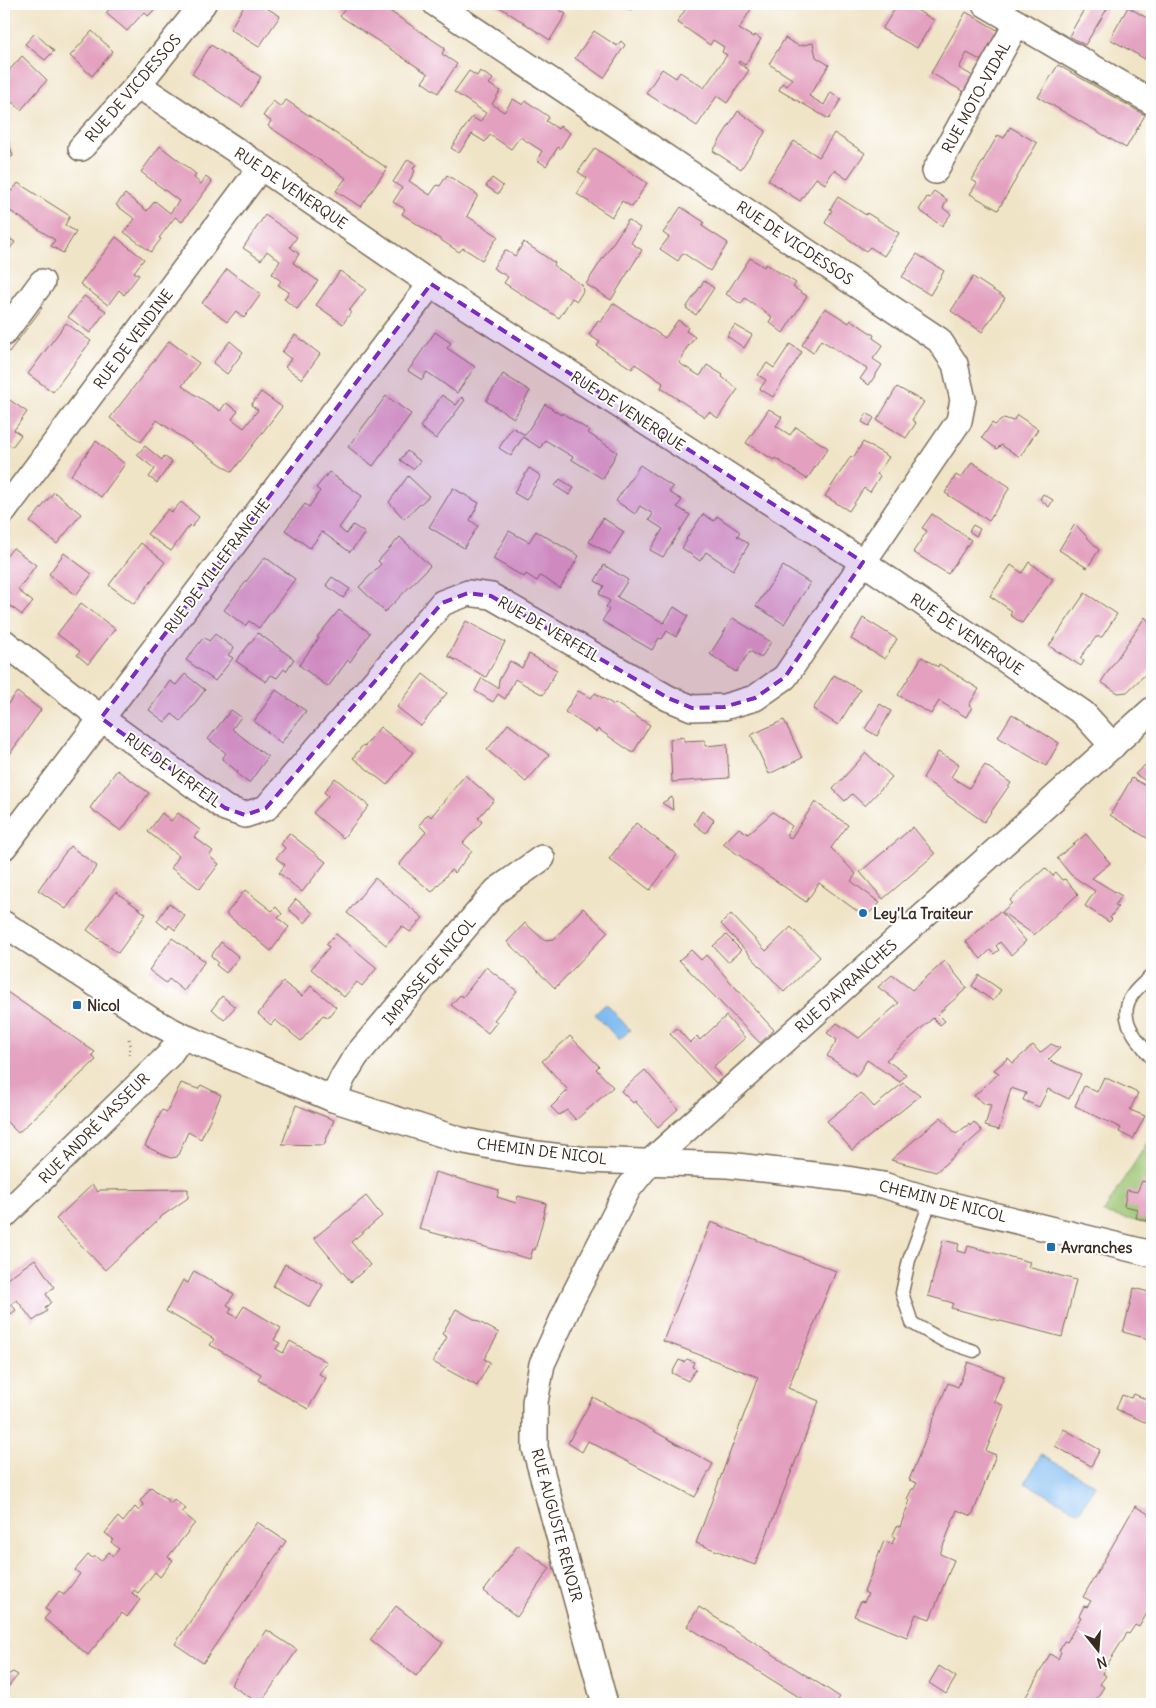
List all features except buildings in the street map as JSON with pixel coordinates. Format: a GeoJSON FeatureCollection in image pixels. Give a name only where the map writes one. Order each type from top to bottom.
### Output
{"type":"FeatureCollection","features":[{"type":"Feature","properties":{"kind":"street","name":"RUE DE VICDESSOS"},"geometry":{"type":"LineString","coordinates":[[81,148],[138,85],[203,4]]}},
{"type":"Feature","properties":{"kind":"street","name":"RUE DE VICDESSOS"},"geometry":{"type":"LineString","coordinates":[[436,4],[940,340],[956,364],[962,400],[959,421],[863,562]]}},
{"type":"Feature","properties":{"kind":"street","name":"RUE MOTO-VIDAL"},"geometry":{"type":"LineString","coordinates":[[985,4],[1152,102]]}},
{"type":"Feature","properties":{"kind":"street","name":"RUE MOTO-VIDAL"},"geometry":{"type":"LineString","coordinates":[[935,171],[1017,23]]}},
{"type":"Feature","properties":{"kind":"street","name":"RUE DE VENERQUE"},"geometry":{"type":"LineString","coordinates":[[138,85],[431,284],[863,562],[1083,713],[1112,746]]}},
{"type":"Feature","properties":{"kind":"street","name":"RUE DE VENDINE"},"geometry":{"type":"LineString","coordinates":[[4,511],[261,167]]}},
{"type":"Feature","properties":{"kind":"street"},"geometry":{"type":"LineString","coordinates":[[4,333],[42,282]]}},
{"type":"Feature","properties":{"kind":"street","name":"RUE DE VILLEFRANCHE"},"geometry":{"type":"LineString","coordinates":[[4,847],[431,284]]}},
{"type":"Feature","properties":{"kind":"street","name":"RUE DE VERFEIL"},"geometry":{"type":"LineString","coordinates":[[101,718],[225,808],[245,815],[266,808],[442,603],[468,593],[491,596],[668,698],[692,708],[724,707],[755,698],[785,677],[863,562]]}},
{"type":"Feature","properties":{"kind":"street"},"geometry":{"type":"LineString","coordinates":[[4,642],[101,718]]}},
{"type":"Feature","properties":{"kind":"street","name":"RUE D'AVRANCHES"},"geometry":{"type":"LineString","coordinates":[[650,1162],[1152,710]]}},
{"type":"Feature","properties":{"kind":"street","name":"IMPASSE DE NICOL"},"geometry":{"type":"LineString","coordinates":[[333,1099],[343,1077],[356,1056],[496,891],[542,858]]}},
{"type":"Feature","properties":{"kind":"street","name":"CHEMIN DE NICOL"},"geometry":{"type":"LineString","coordinates":[[4,924],[151,1020],[182,1036],[333,1099],[460,1140],[521,1152],[586,1160],[749,1167],[841,1178],[883,1185],[931,1200],[1152,1254]]}},
{"type":"Feature","properties":{"kind":"street","name":"RUE ANDRÉ VASSEUR"},"geometry":{"type":"LineString","coordinates":[[4,1216],[168,1055],[182,1036]]}},
{"type":"Feature","properties":{"kind":"street","name":"RUE AUGUSTE RENOIR"},"geometry":{"type":"LineString","coordinates":[[605,1704],[535,1448],[535,1402],[542,1364],[572,1299],[628,1189],[650,1162]]}},
{"type":"Feature","properties":{"kind":"lane"},"geometry":{"type":"LineString","coordinates":[[1152,975],[1133,993],[1127,1004],[1126,1019],[1132,1033],[1152,1059]]}},
{"type":"Feature","properties":{"kind":"lane"},"geometry":{"type":"LineString","coordinates":[[931,1200],[908,1260],[902,1293],[912,1323],[944,1341],[974,1351]]}},
{"type":"Feature","properties":{"kind":"highlighted area"},"geometry":{"type":"Polygon","coordinates":[[[431,284],[863,562],[785,677],[755,698],[724,707],[692,708],[668,698],[491,596],[468,593],[442,603],[266,808],[245,815],[225,808],[101,718],[431,284]]]}},
{"type":"Feature","properties":{"kind":"green space"},"geometry":{"type":"Polygon","coordinates":[[[1152,1135],[1152,1225],[1103,1213],[1152,1135]]]}},
{"type":"Feature","properties":{"kind":"water"},"geometry":{"type":"Polygon","coordinates":[[[606,1004],[630,1030],[619,1040],[595,1014],[606,1004]]]}},
{"type":"Feature","properties":{"kind":"water"},"geometry":{"type":"Polygon","coordinates":[[[1041,1455],[1095,1485],[1079,1512],[1025,1483],[1041,1455]]]}},
{"type":"Feature","properties":{"kind":"railway"},"geometry":{"type":"LineString","coordinates":[[4,7],[7,4]]}},
{"type":"Feature","properties":{"kind":"place","name":"Ley'La Traiteur"},"geometry":{"type":"Point","coordinates":[863,913]}},
{"type":"Feature","properties":{"kind":"place","name":"Nicol"},"geometry":{"type":"Point","coordinates":[77,1005]}},
{"type":"Feature","properties":{"kind":"place","name":"Avranches"},"geometry":{"type":"Point","coordinates":[1051,1247]}}]}
